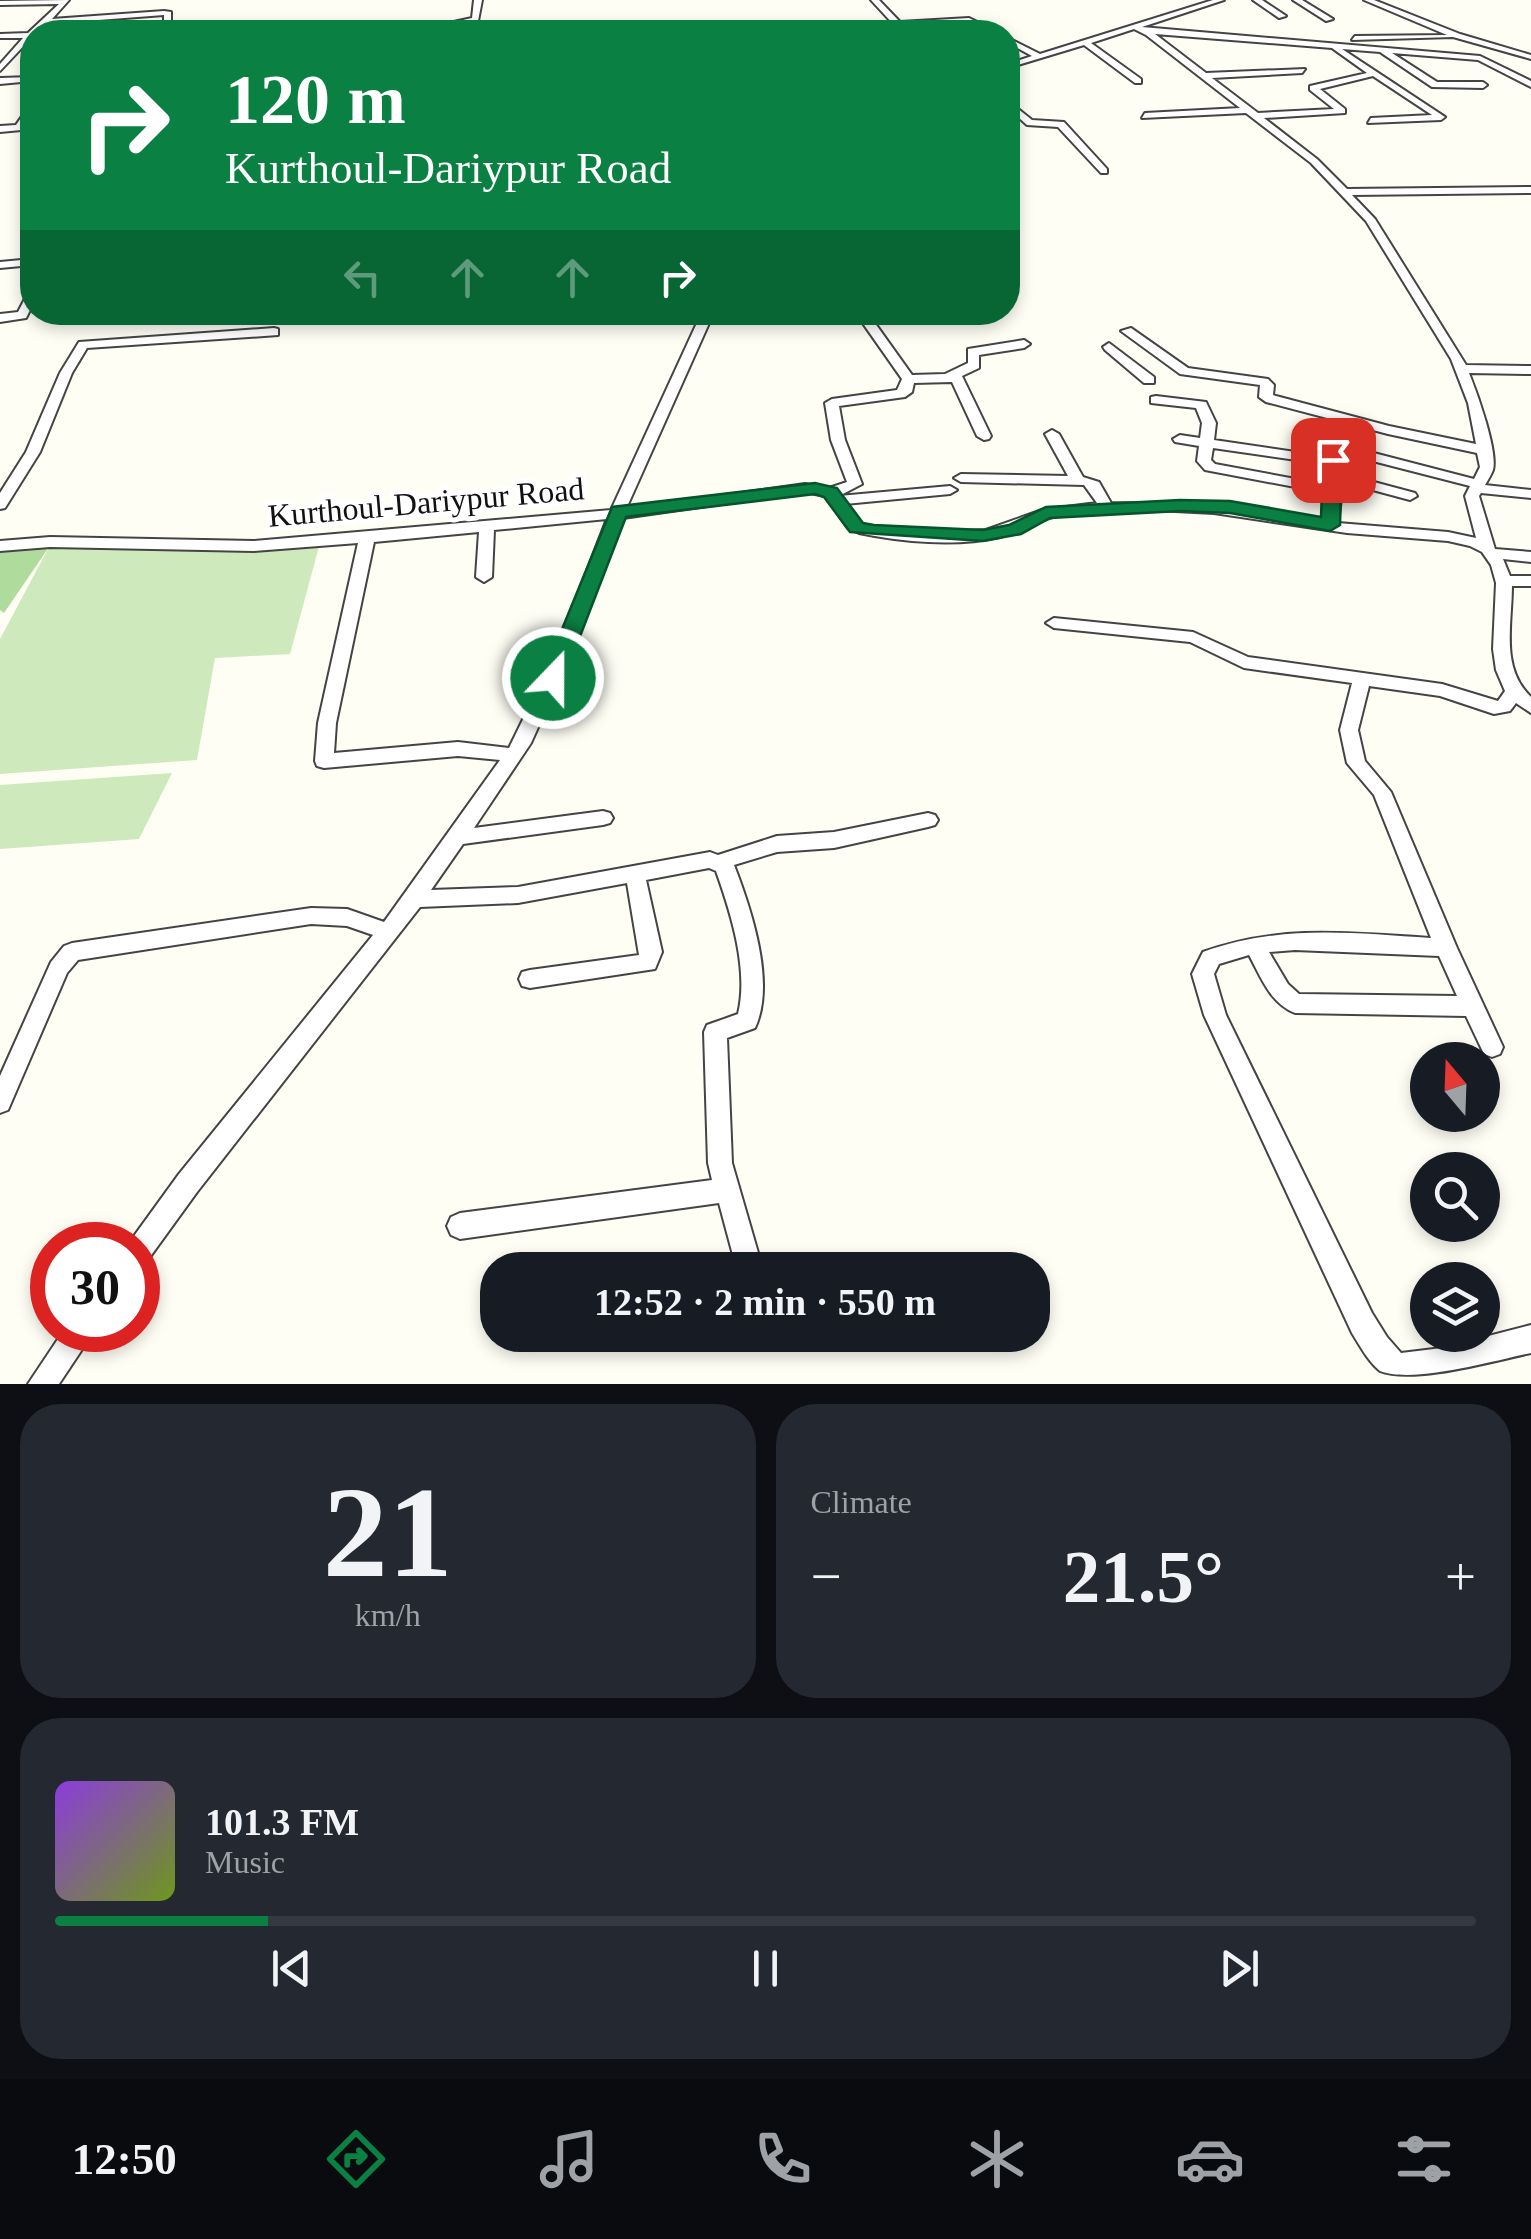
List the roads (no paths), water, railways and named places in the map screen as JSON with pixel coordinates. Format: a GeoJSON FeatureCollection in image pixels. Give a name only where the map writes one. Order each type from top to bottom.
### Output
{"type":"FeatureCollection","features":[{"type":"Feature","properties":{"kind":"street"},"geometry":{"type":"LineString","coordinates":[[874,0],[894,20]]}},
{"type":"Feature","properties":{"kind":"street"},"geometry":{"type":"LineString","coordinates":[[1020,62],[1140,28],[1220,0]]}},
{"type":"Feature","properties":{"kind":"street"},"geometry":{"type":"LineString","coordinates":[[1257,0],[1282,16]]}},
{"type":"Feature","properties":{"kind":"street"},"geometry":{"type":"LineString","coordinates":[[1297,0],[1329,19]]}},
{"type":"Feature","properties":{"kind":"street"},"geometry":{"type":"LineString","coordinates":[[1368,0],[1457,36],[1508,53],[1531,56]]}},
{"type":"Feature","properties":{"kind":"street"},"geometry":{"type":"LineString","coordinates":[[0,3],[69,1]]}},
{"type":"Feature","properties":{"kind":"street"},"geometry":{"type":"LineString","coordinates":[[45,20],[69,1]]}},
{"type":"Feature","properties":{"kind":"street"},"geometry":{"type":"LineString","coordinates":[[1172,5],[1184,11]]}},
{"type":"Feature","properties":{"kind":"street"},"geometry":{"type":"LineString","coordinates":[[69,20],[164,13],[168,14],[167,20]]}},
{"type":"Feature","properties":{"kind":"street"},"geometry":{"type":"LineString","coordinates":[[1140,28],[1483,59],[1508,53]]}},
{"type":"Feature","properties":{"kind":"street"},"geometry":{"type":"LineString","coordinates":[[1054,623],[1194,637],[1239,661],[1442,690],[1498,709],[1526,704],[1501,650],[1508,604],[1505,581],[1473,503],[1487,467],[1475,403],[1461,368],[1370,218],[1314,162],[1140,28]]}},
{"type":"Feature","properties":{"kind":"street"},"geometry":{"type":"LineString","coordinates":[[1372,120],[1441,117],[1318,40],[1457,36]]}},
{"type":"Feature","properties":{"kind":"street"},"geometry":{"type":"LineString","coordinates":[[1084,41],[1138,81]]}},
{"type":"Feature","properties":{"kind":"street"},"geometry":{"type":"LineString","coordinates":[[1020,46],[1038,56]]}},
{"type":"Feature","properties":{"kind":"street"},"geometry":{"type":"LineString","coordinates":[[0,70],[20,47]]}},
{"type":"Feature","properties":{"kind":"street"},"geometry":{"type":"LineString","coordinates":[[1383,51],[1435,85],[1483,85]]}},
{"type":"Feature","properties":{"kind":"street"},"geometry":{"type":"LineString","coordinates":[[1483,59],[1531,84]]}},
{"type":"Feature","properties":{"kind":"street"},"geometry":{"type":"LineString","coordinates":[[1201,76],[1302,71]]}},
{"type":"Feature","properties":{"kind":"street"},"geometry":{"type":"LineString","coordinates":[[1145,116],[1342,111],[1313,88],[1372,74]]}},
{"type":"Feature","properties":{"kind":"street"},"geometry":{"type":"LineString","coordinates":[[1020,114],[1030,123],[1060,123],[1104,171]]}},
{"type":"Feature","properties":{"kind":"street"},"geometry":{"type":"LineString","coordinates":[[0,129],[19,127]]}},
{"type":"Feature","properties":{"kind":"street"},"geometry":{"type":"LineString","coordinates":[[1344,192],[1531,190]]}},
{"type":"Feature","properties":{"kind":"street"},"geometry":{"type":"LineString","coordinates":[[160,1224],[414,899],[515,755],[553,678],[618,511],[702,325]]}},
{"type":"Feature","properties":{"kind":"street"},"geometry":{"type":"LineString","coordinates":[[870,325],[908,379],[905,392],[900,394],[832,403],[838,440],[855,484],[834,496],[856,528],[983,536],[1014,530],[1046,513],[1230,507],[1330,525],[1463,540],[1490,551],[1531,557]]}},
{"type":"Feature","properties":{"kind":"street"},"geometry":{"type":"LineString","coordinates":[[1127,331],[1184,371]]}},
{"type":"Feature","properties":{"kind":"street"},"geometry":{"type":"LineString","coordinates":[[0,505],[33,452],[66,373],[83,345],[274,332]]}},
{"type":"Feature","properties":{"kind":"street"},"geometry":{"type":"LineString","coordinates":[[908,379],[950,376],[975,365],[972,352],[1024,344]]}},
{"type":"Feature","properties":{"kind":"street"},"geometry":{"type":"LineString","coordinates":[[1109,347],[1145,377],[1184,371],[1263,382],[1268,385],[1269,399],[1485,450]]}},
{"type":"Feature","properties":{"kind":"street"},"geometry":{"type":"LineString","coordinates":[[1461,368],[1531,370]]}},
{"type":"Feature","properties":{"kind":"street"},"geometry":{"type":"LineString","coordinates":[[950,376],[959,380],[984,436]]}},
{"type":"Feature","properties":{"kind":"street"},"geometry":{"type":"LineString","coordinates":[[1156,400],[1201,405],[1209,422],[1204,461],[1210,466],[1410,496]]}},
{"type":"Feature","properties":{"kind":"street"},"geometry":{"type":"LineString","coordinates":[[1052,434],[1078,481],[1092,483],[1108,510]]}},
{"type":"Feature","properties":{"kind":"street"},"geometry":{"type":"LineString","coordinates":[[1180,439],[1336,461],[1340,465],[1330,525]]}},
{"type":"Feature","properties":{"kind":"street"},"geometry":{"type":"LineString","coordinates":[[1366,455],[1477,486],[1531,494]]}},
{"type":"Feature","properties":{"kind":"street","name":"Kurthoul-Dariypur Road"},"geometry":{"type":"LineString","coordinates":[[0,546],[50,542],[254,546],[648,511],[804,488],[834,496],[956,484],[1078,481]]}},
{"type":"Feature","properties":{"kind":"street"},"geometry":{"type":"LineString","coordinates":[[1041,482],[1046,513]]}},
{"type":"Feature","properties":{"kind":"street"},"geometry":{"type":"LineString","coordinates":[[484,576],[488,524]]}},
{"type":"Feature","properties":{"kind":"street"},"geometry":{"type":"LineString","coordinates":[[367,538],[328,722],[324,761],[458,749],[515,755]]}},
{"type":"Feature","properties":{"kind":"street"},"geometry":{"type":"LineString","coordinates":[[1505,581],[1531,581]]}},
{"type":"Feature","properties":{"kind":"street"},"geometry":{"type":"LineString","coordinates":[[1362,680],[1349,730],[1356,763],[1380,788],[1490,1042]]}},
{"type":"Feature","properties":{"kind":"street"},"geometry":{"type":"LineString","coordinates":[[460,837],[603,818]]}},
{"type":"Feature","properties":{"kind":"street"},"geometry":{"type":"LineString","coordinates":[[414,899],[518,895],[710,860],[720,862],[777,844],[834,840],[928,820]]}},
{"type":"Feature","properties":{"kind":"street"},"geometry":{"type":"LineString","coordinates":[[720,862],[726,870],[751,982],[750,1017],[744,1023],[718,1028],[714,1035],[718,1149],[745,1252]]}},
{"type":"Feature","properties":{"kind":"street"},"geometry":{"type":"LineString","coordinates":[[530,979],[647,963],[652,952],[636,874]]}},
{"type":"Feature","properties":{"kind":"street"},"geometry":{"type":"LineString","coordinates":[[0,1102],[63,961],[79,949],[311,916],[347,918],[386,931]]}},
{"type":"Feature","properties":{"kind":"street"},"geometry":{"type":"LineString","coordinates":[[1446,948],[1334,942],[1255,946],[1210,958],[1203,974],[1205,989],[1362,1323],[1377,1347],[1392,1363],[1410,1368],[1531,1338]]}},
{"type":"Feature","properties":{"kind":"street"},"geometry":{"type":"LineString","coordinates":[[1255,946],[1280,991],[1295,1002],[1472,1006]]}},
{"type":"Feature","properties":{"kind":"street"},"geometry":{"type":"LineString","coordinates":[[460,1226],[727,1190]]}},
{"type":"Feature","properties":{"kind":"street"},"geometry":{"type":"LineString","coordinates":[[42,1384],[65,1352]]}}]}
